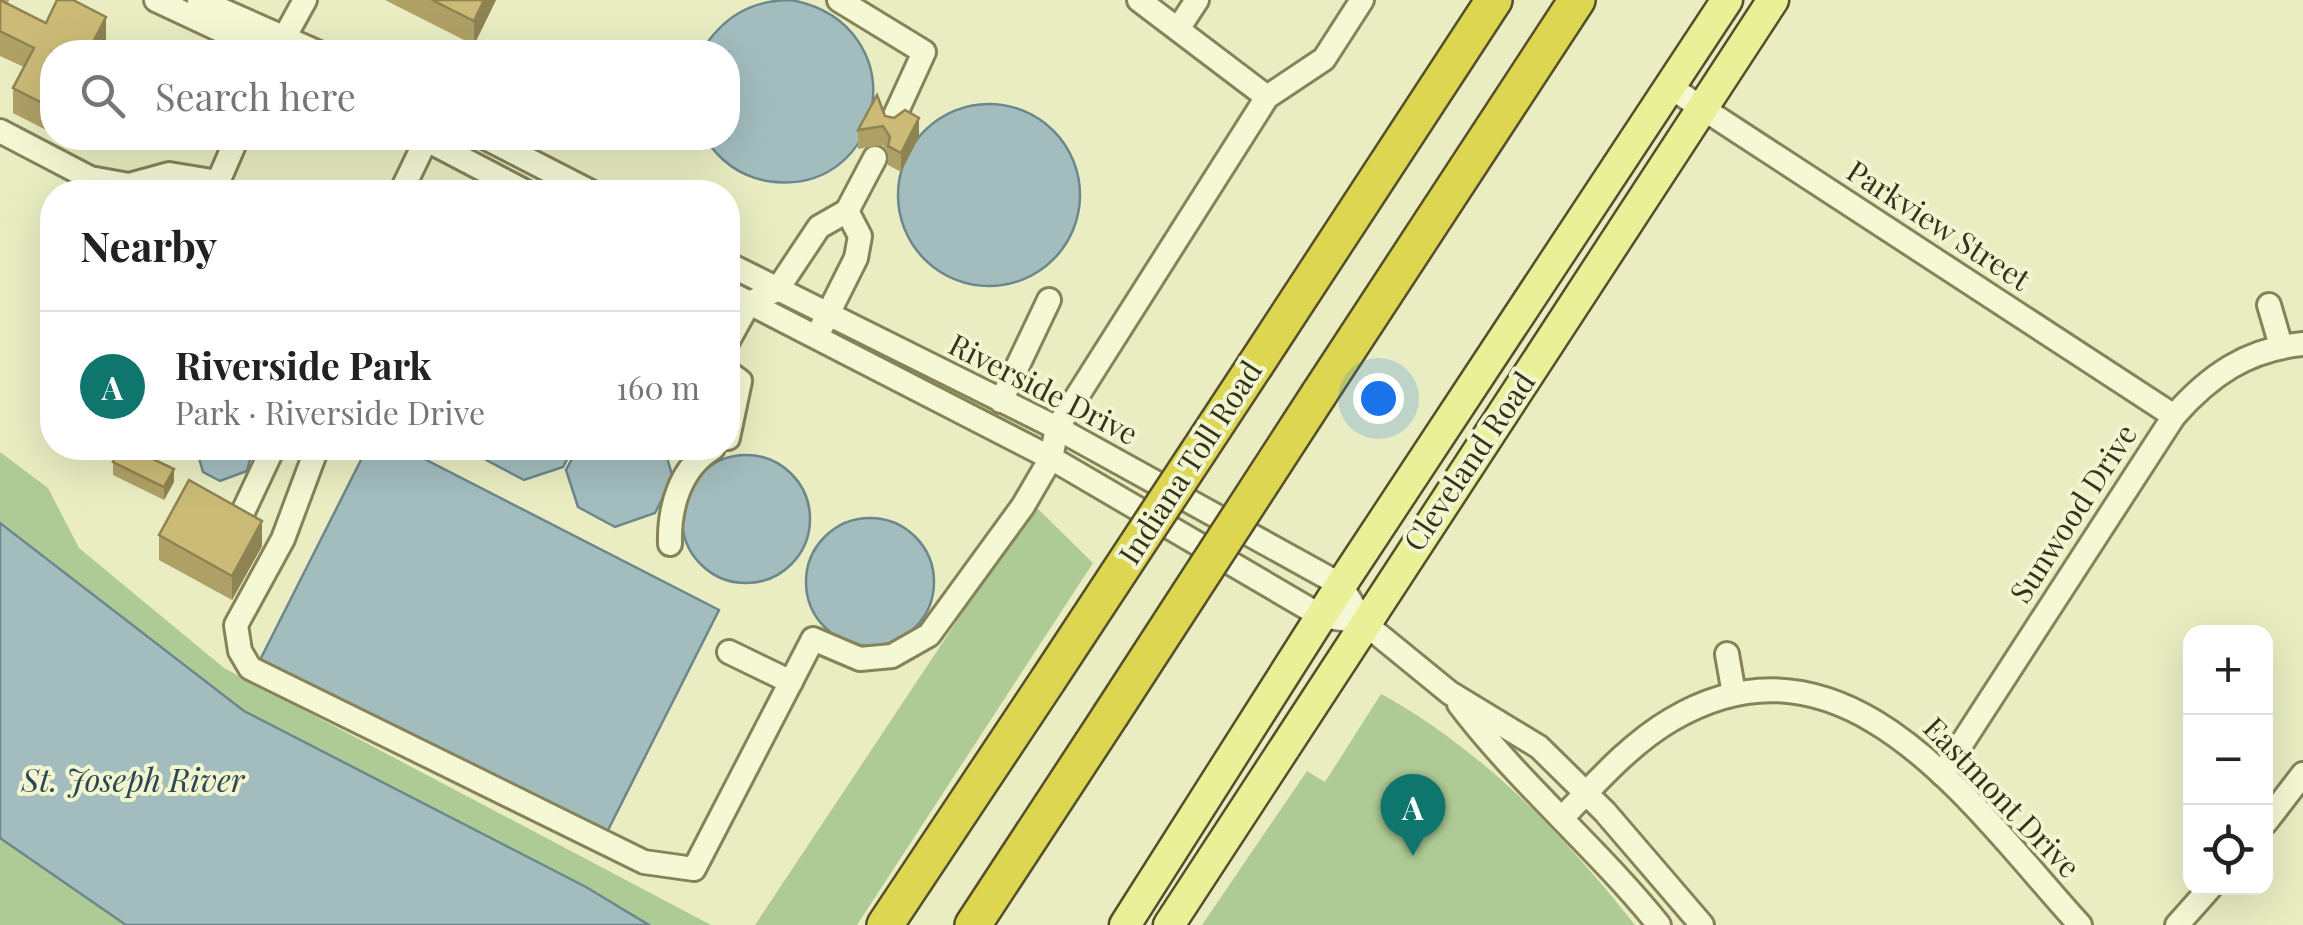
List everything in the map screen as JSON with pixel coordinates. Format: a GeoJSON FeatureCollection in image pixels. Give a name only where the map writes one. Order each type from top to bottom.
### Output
{"type":"FeatureCollection","features":[{"type":"Feature","properties":{"kind":"highway","name":"Indiana Toll Road"},"geometry":{"type":"LineString","coordinates":[[885,925],[1494,0]]}},
{"type":"Feature","properties":{"kind":"highway"},"geometry":{"type":"LineString","coordinates":[[973,925],[1577,0]]}},
{"type":"Feature","properties":{"kind":"main road","name":"Cleveland Road"},"geometry":{"type":"LineString","coordinates":[[1125,925],[1341,585],[1728,0]]}},
{"type":"Feature","properties":{"kind":"main road","name":"Cleveland Road"},"geometry":{"type":"LineString","coordinates":[[1168,925],[1773,0]]}},
{"type":"Feature","properties":{"kind":"street"},"geometry":{"type":"LineString","coordinates":[[156,0],[258,40]]}},
{"type":"Feature","properties":{"kind":"street"},"geometry":{"type":"LineString","coordinates":[[199,0],[265,40]]}},
{"type":"Feature","properties":{"kind":"street"},"geometry":{"type":"LineString","coordinates":[[280,40],[305,0]]}},
{"type":"Feature","properties":{"kind":"street"},"geometry":{"type":"LineString","coordinates":[[838,0],[924,52],[892,122]]}},
{"type":"Feature","properties":{"kind":"street"},"geometry":{"type":"LineString","coordinates":[[1139,0],[1267,97]]}},
{"type":"Feature","properties":{"kind":"street"},"geometry":{"type":"LineString","coordinates":[[1178,29],[1197,0]]}},
{"type":"Feature","properties":{"kind":"street"},"geometry":{"type":"LineString","coordinates":[[313,460],[283,539],[236,625],[240,651],[250,668],[644,862],[694,869],[814,638],[860,659],[892,656],[929,635],[988,560],[1051,458],[1057,428],[1267,97],[1324,59],[1362,0]]}},
{"type":"Feature","properties":{"kind":"street","name":"Parkview Street"},"geometry":{"type":"LineString","coordinates":[[1670,87],[2174,416]]}},
{"type":"Feature","properties":{"kind":"street"},"geometry":{"type":"LineString","coordinates":[[0,131],[90,178],[101,180]]}},
{"type":"Feature","properties":{"kind":"street"},"geometry":{"type":"LineString","coordinates":[[229,180],[235,150]]}},
{"type":"Feature","properties":{"kind":"street"},"geometry":{"type":"LineString","coordinates":[[407,180],[420,150]]}},
{"type":"Feature","properties":{"kind":"street"},"geometry":{"type":"LineString","coordinates":[[447,150],[504,180]]}},
{"type":"Feature","properties":{"kind":"street"},"geometry":{"type":"LineString","coordinates":[[509,150],[567,180]]}},
{"type":"Feature","properties":{"kind":"street"},"geometry":{"type":"LineString","coordinates":[[740,319],[749,303],[777,290],[820,226],[846,211],[875,158]]}},
{"type":"Feature","properties":{"kind":"street"},"geometry":{"type":"LineString","coordinates":[[147,180],[168,174],[196,180]]}},
{"type":"Feature","properties":{"kind":"street"},"geometry":{"type":"LineString","coordinates":[[816,338],[856,258],[860,236],[846,211]]}},
{"type":"Feature","properties":{"kind":"street","name":"Riverside Drive"},"geometry":{"type":"LineString","coordinates":[[740,270],[1057,428],[1341,585]]}},
{"type":"Feature","properties":{"kind":"street","name":"Riverside Drive"},"geometry":{"type":"LineString","coordinates":[[740,298],[1051,458],[1321,616],[1363,622]]}},
{"type":"Feature","properties":{"kind":"street"},"geometry":{"type":"LineString","coordinates":[[1001,401],[1049,300]]}},
{"type":"Feature","properties":{"kind":"street"},"geometry":{"type":"LineString","coordinates":[[2269,305],[2292,345]]}},
{"type":"Feature","properties":{"kind":"street","name":"Sunwood Drive"},"geometry":{"type":"LineString","coordinates":[[1942,774],[2174,416],[2204,382],[2234,363],[2292,345]]}},
{"type":"Feature","properties":{"kind":"street"},"geometry":{"type":"LineString","coordinates":[[243,512],[267,460]]}},
{"type":"Feature","properties":{"kind":"street"},"geometry":{"type":"LineString","coordinates":[[670,544],[669,514],[680,484],[702,460]]}},
{"type":"Feature","properties":{"kind":"street"},"geometry":{"type":"LineString","coordinates":[[1341,585],[1363,622],[1450,694],[1538,747],[1586,794],[1702,925]]}},
{"type":"Feature","properties":{"kind":"street"},"geometry":{"type":"LineString","coordinates":[[729,652],[791,682]]}},
{"type":"Feature","properties":{"kind":"street"},"geometry":{"type":"LineString","coordinates":[[1727,654],[1734,694]]}},
{"type":"Feature","properties":{"kind":"street","name":"Eastmont Drive"},"geometry":{"type":"LineString","coordinates":[[1563,817],[1669,721],[1734,694],[1798,692],[1862,712],[1902,736],[1942,774],[2080,925]]}},
{"type":"Feature","properties":{"kind":"street"},"geometry":{"type":"LineString","coordinates":[[1450,694],[1490,744],[1563,817],[1658,925]]}},
{"type":"Feature","properties":{"kind":"street"},"geometry":{"type":"LineString","coordinates":[[2273,813],[2303,774]]}},
{"type":"Feature","properties":{"kind":"street"},"geometry":{"type":"LineString","coordinates":[[2177,925],[2204,895]]}},
{"type":"Feature","properties":{"kind":"green space"},"geometry":{"type":"Polygon","coordinates":[[[0,452],[48,488],[79,548],[224,668],[711,925],[649,925],[586,887],[244,711],[0,522],[0,452]]]}},
{"type":"Feature","properties":{"kind":"green space"},"geometry":{"type":"Polygon","coordinates":[[[1034,505],[1093,563],[857,925],[755,925],[1034,505]]]}},
{"type":"Feature","properties":{"kind":"green space"},"geometry":{"type":"Polygon","coordinates":[[[1381,694],[1453,741],[1519,796],[1580,859],[1635,925],[1202,925],[1307,771],[1325,782],[1381,694]]]}},
{"type":"Feature","properties":{"kind":"green space"},"geometry":{"type":"Polygon","coordinates":[[[0,838],[126,925],[0,925],[0,838]]]}},
{"type":"Feature","properties":{"kind":"water"},"geometry":{"type":"Polygon","coordinates":[[[791,0],[832,15],[858,41],[871,73],[872,107],[861,138],[839,164],[808,180],[767,181],[748,175],[715,150],[740,150],[740,40],[709,40],[739,13],[791,0]]]}},
{"type":"Feature","properties":{"kind":"water"},"geometry":{"type":"Polygon","coordinates":[[[989,104],[1024,111],[1053,131],[1073,160],[1080,195],[1073,230],[1053,259],[1024,279],[989,286],[954,279],[925,259],[905,230],[898,195],[905,160],[925,131],[954,111],[989,104]]]}},
{"type":"Feature","properties":{"kind":"water"},"geometry":{"type":"Polygon","coordinates":[[[746,455],[770,460],[791,474],[808,507],[805,543],[791,564],[770,578],[746,583],[722,578],[701,564],[687,543],[682,519],[687,495],[701,474],[722,460],[740,460],[740,456],[746,455]]]}},
{"type":"Feature","properties":{"kind":"water"},"geometry":{"type":"Polygon","coordinates":[[[200,460],[250,460],[247,471],[220,481],[203,472],[200,460]]]}},
{"type":"Feature","properties":{"kind":"water"},"geometry":{"type":"Polygon","coordinates":[[[361,460],[426,460],[719,610],[605,836],[260,660],[361,460]]]}},
{"type":"Feature","properties":{"kind":"water"},"geometry":{"type":"Polygon","coordinates":[[[486,460],[567,460],[563,467],[524,480],[486,460]]]}},
{"type":"Feature","properties":{"kind":"water"},"geometry":{"type":"Polygon","coordinates":[[[571,460],[668,460],[673,478],[655,513],[615,527],[578,507],[566,470],[571,460]]]}},
{"type":"Feature","properties":{"kind":"water"},"geometry":{"type":"Polygon","coordinates":[[[870,518],[894,523],[915,537],[929,558],[934,582],[929,606],[915,627],[894,641],[870,646],[846,641],[825,627],[811,606],[806,582],[811,558],[825,537],[846,523],[870,518]]]}},
{"type":"Feature","properties":{"kind":"water","name":"St. Joseph River"},"geometry":{"type":"Polygon","coordinates":[[[0,523],[244,711],[586,887],[649,925],[126,925],[0,838],[0,523]]]}},
{"type":"Feature","properties":{"kind":"building"},"geometry":{"type":"Polygon","coordinates":[[[0,0],[46,23],[57,0],[73,0],[106,17],[94,40],[40,40],[40,102],[13,88],[34,48],[0,31],[0,0]]]}},
{"type":"Feature","properties":{"kind":"building"},"geometry":{"type":"Polygon","coordinates":[[[432,0],[484,0],[474,21],[432,0]]]}},
{"type":"Feature","properties":{"kind":"building"},"geometry":{"type":"Polygon","coordinates":[[[877,95],[885,116],[894,118],[905,110],[919,118],[901,153],[888,146],[890,137],[883,126],[858,130],[877,95]]]}},
{"type":"Feature","properties":{"kind":"building"},"geometry":{"type":"Polygon","coordinates":[[[155,460],[174,469],[164,487],[113,462],[155,460]]]}},
{"type":"Feature","properties":{"kind":"building"},"geometry":{"type":"Polygon","coordinates":[[[189,480],[262,521],[232,576],[159,535],[189,480]]]}},
{"type":"Feature","properties":{"kind":"place","name":"Riverside Park"},"geometry":{"type":"Point","coordinates":[1413,856]}}]}
